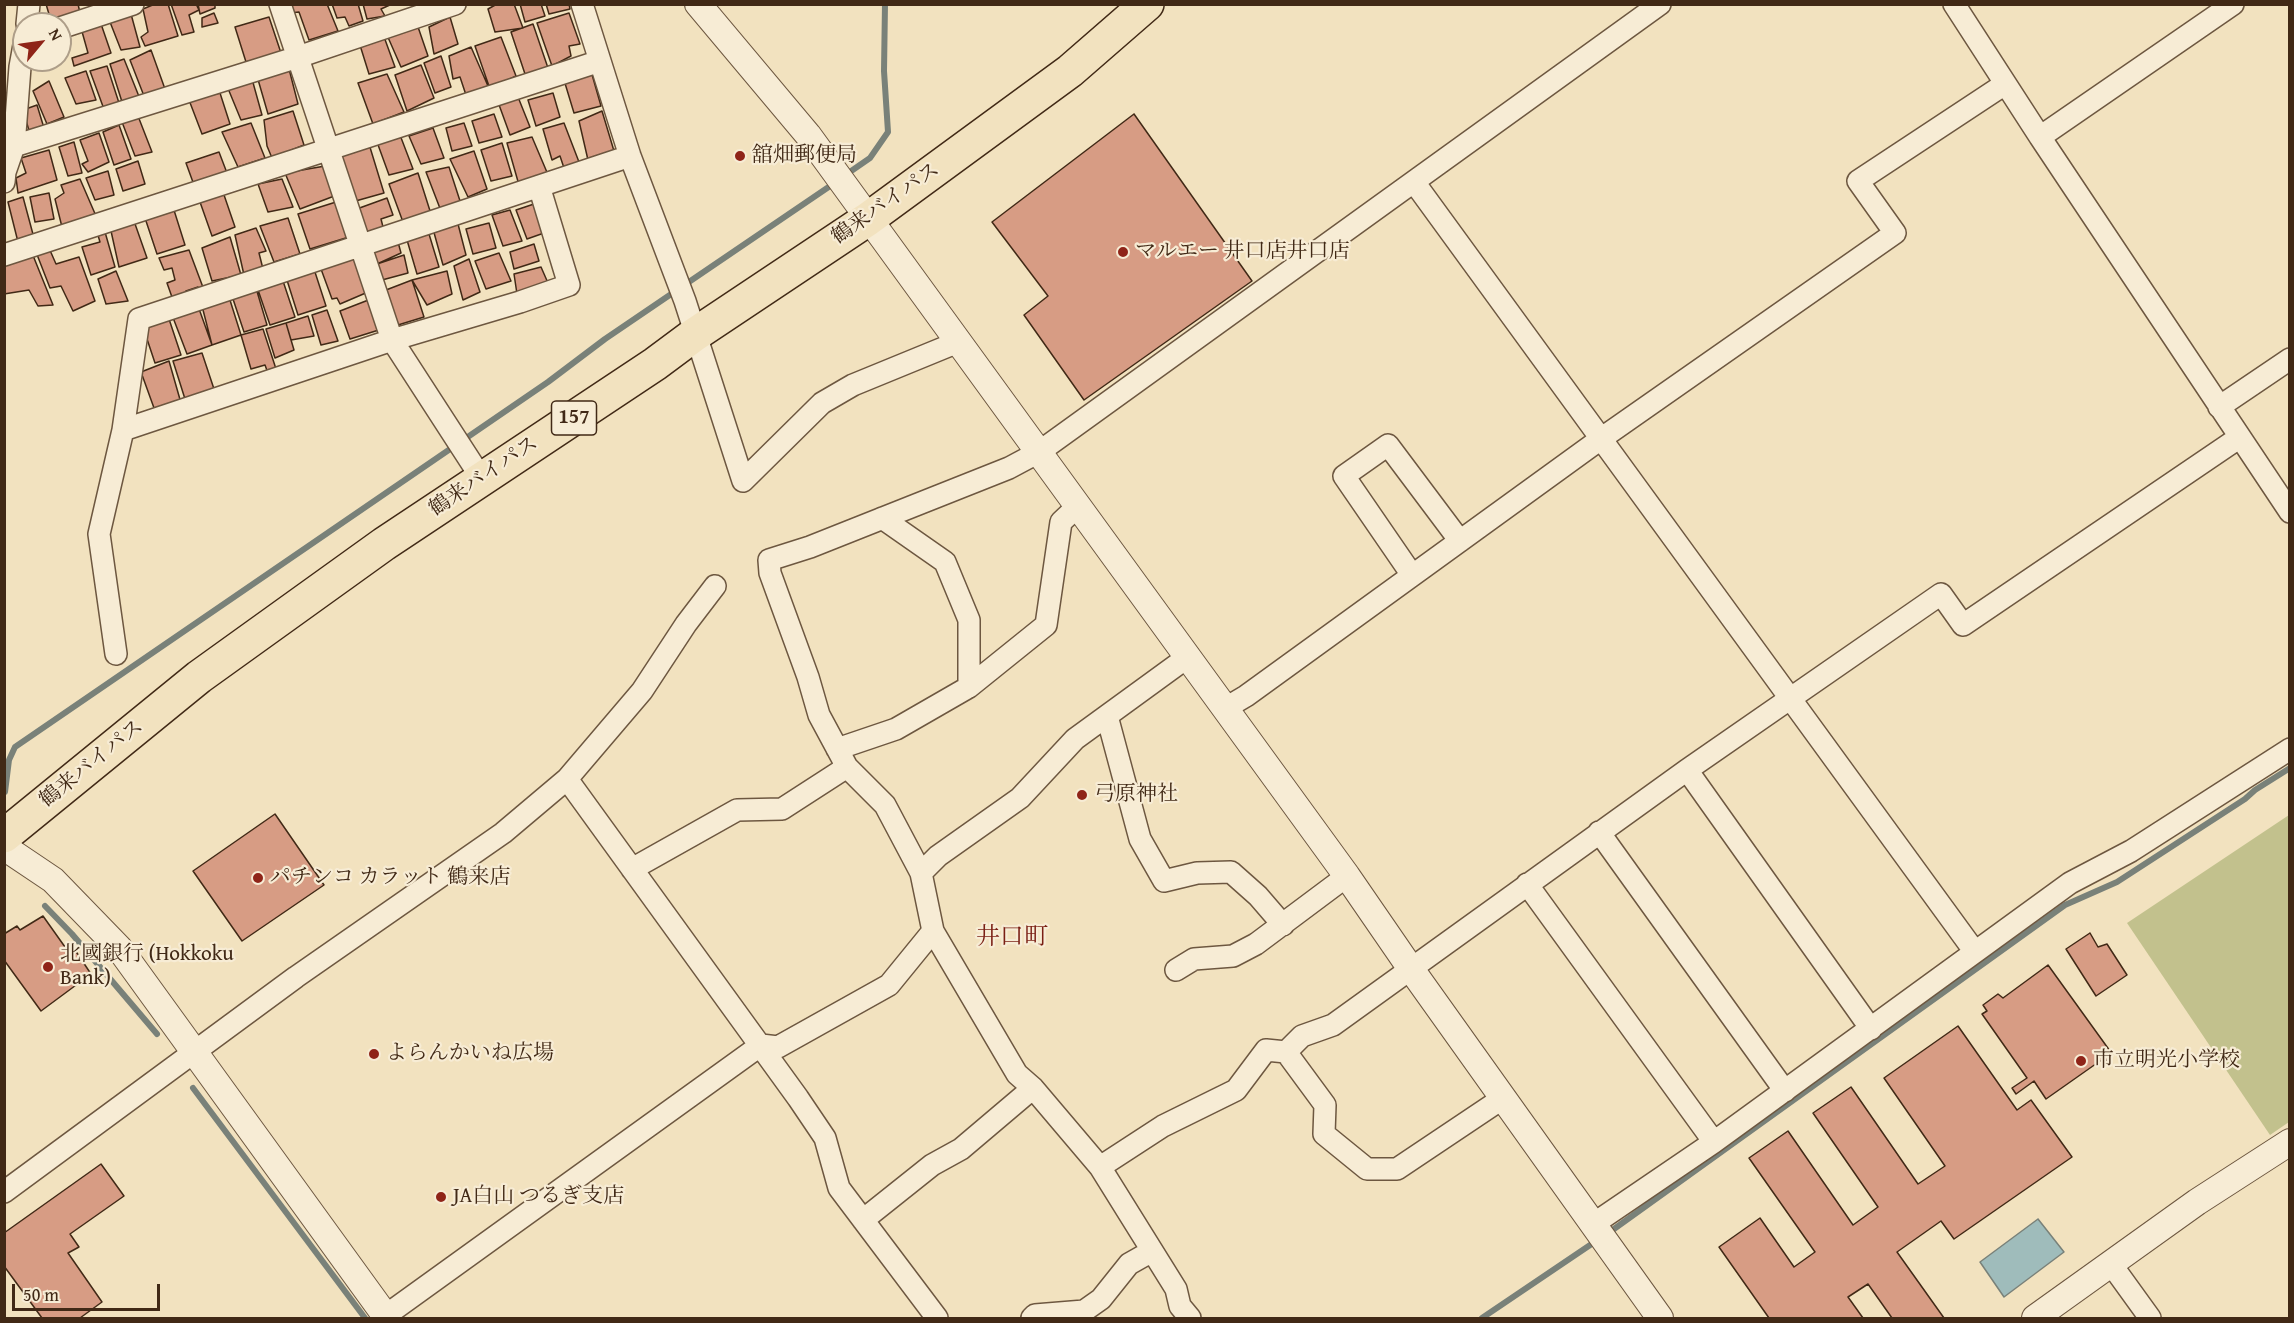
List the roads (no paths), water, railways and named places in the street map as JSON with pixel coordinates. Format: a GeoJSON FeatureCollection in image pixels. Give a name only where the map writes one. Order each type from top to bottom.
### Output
{"type":"FeatureCollection","features":[{"type":"Feature","properties":{"kind":"highway","name":"鶴来バイパス"},"geometry":{"type":"LineString","coordinates":[[4,836],[199,677],[384,544],[868,219],[1070,71],[1147,4]]}},
{"type":"Feature","properties":{"kind":"street"},"geometry":{"type":"LineString","coordinates":[[72,24],[133,4]]}},
{"type":"Feature","properties":{"kind":"street"},"geometry":{"type":"LineString","coordinates":[[280,4],[329,148],[359,247],[392,340],[482,478]]}},
{"type":"Feature","properties":{"kind":"street"},"geometry":{"type":"LineString","coordinates":[[14,146],[298,57],[455,4]]}},
{"type":"Feature","properties":{"kind":"street"},"geometry":{"type":"LineString","coordinates":[[582,4],[630,156],[680,287],[743,482],[822,402],[853,385],[958,342]]}},
{"type":"Feature","properties":{"kind":"street"},"geometry":{"type":"LineString","coordinates":[[698,4],[808,135],[1189,656],[1224,709],[1347,876],[1660,1318]]}},
{"type":"Feature","properties":{"kind":"street"},"geometry":{"type":"LineString","coordinates":[[1190,1318],[1180,1306],[1176,1288],[1100,1167],[1033,1088],[1017,1074],[933,931],[921,873],[885,805],[842,758],[819,715],[808,677],[770,573],[769,560],[810,547],[1010,468],[1039,452],[1660,4]]}},
{"type":"Feature","properties":{"kind":"street"},"geometry":{"type":"LineString","coordinates":[[1954,4],[2289,512]]}},
{"type":"Feature","properties":{"kind":"street"},"geometry":{"type":"LineString","coordinates":[[2040,137],[2233,4]]}},
{"type":"Feature","properties":{"kind":"street"},"geometry":{"type":"LineString","coordinates":[[4,255],[600,61]]}},
{"type":"Feature","properties":{"kind":"street"},"geometry":{"type":"LineString","coordinates":[[4,182],[14,146],[12,72]]}},
{"type":"Feature","properties":{"kind":"street"},"geometry":{"type":"LineString","coordinates":[[1224,709],[1246,696],[1602,438],[1895,233],[1858,181],[2005,84]]}},
{"type":"Feature","properties":{"kind":"street"},"geometry":{"type":"LineString","coordinates":[[116,654],[99,534],[123,429],[139,319],[630,156]]}},
{"type":"Feature","properties":{"kind":"street"},"geometry":{"type":"LineString","coordinates":[[1414,182],[1975,952]]}},
{"type":"Feature","properties":{"kind":"street"},"geometry":{"type":"LineString","coordinates":[[123,429],[392,340],[569,285],[539,186]]}},
{"type":"Feature","properties":{"kind":"street"},"geometry":{"type":"LineString","coordinates":[[2219,407],[2289,359]]}},
{"type":"Feature","properties":{"kind":"street"},"geometry":{"type":"LineString","coordinates":[[1286,1052],[1302,1036],[1333,1025],[1599,832],[1941,594],[1963,625],[2240,437]]}},
{"type":"Feature","properties":{"kind":"street"},"geometry":{"type":"LineString","coordinates":[[1412,575],[1344,476],[1388,445],[1460,541]]}},
{"type":"Feature","properties":{"kind":"street"},"geometry":{"type":"LineString","coordinates":[[632,869],[737,810],[782,808],[842,758],[969,687],[1046,625],[1061,522],[1078,505]]}},
{"type":"Feature","properties":{"kind":"street"},"geometry":{"type":"LineString","coordinates":[[882,518],[945,562],[969,620],[969,687]]}},
{"type":"Feature","properties":{"kind":"street"},"geometry":{"type":"LineString","coordinates":[[4,1192],[296,977],[503,833],[567,779],[642,691],[686,624],[715,586]]}},
{"type":"Feature","properties":{"kind":"street"},"geometry":{"type":"LineString","coordinates":[[921,873],[938,856],[1020,798],[1075,739],[1189,656]]}},
{"type":"Feature","properties":{"kind":"street"},"geometry":{"type":"LineString","coordinates":[[1107,716],[1140,839],[1164,881],[1197,873],[1231,872],[1258,896],[1283,925]]}},
{"type":"Feature","properties":{"kind":"street"},"geometry":{"type":"LineString","coordinates":[[1598,1233],[1714,1142],[2070,883],[2131,851],[2289,749]]}},
{"type":"Feature","properties":{"kind":"street"},"geometry":{"type":"LineString","coordinates":[[1687,770],[1871,1029]]}},
{"type":"Feature","properties":{"kind":"street"},"geometry":{"type":"LineString","coordinates":[[567,779],[761,1045],[825,1138],[840,1188],[932,1317]]}},
{"type":"Feature","properties":{"kind":"street"},"geometry":{"type":"LineString","coordinates":[[1599,832],[1785,1091]]}},
{"type":"Feature","properties":{"kind":"street"},"geometry":{"type":"LineString","coordinates":[[4,847],[53,880],[119,948],[386,1317],[761,1045],[778,1047],[889,985],[933,931]]}},
{"type":"Feature","properties":{"kind":"street"},"geometry":{"type":"LineString","coordinates":[[1176,970],[1194,959],[1233,956],[1256,945],[1347,876]]}},
{"type":"Feature","properties":{"kind":"street"},"geometry":{"type":"LineString","coordinates":[[1527,884],[1714,1142]]}},
{"type":"Feature","properties":{"kind":"street"},"geometry":{"type":"LineString","coordinates":[[1100,1167],[1163,1126],[1236,1090],[1266,1050],[1286,1052],[1325,1105],[1324,1134],[1367,1169],[1397,1169],[1503,1098]]}},
{"type":"Feature","properties":{"kind":"street"},"geometry":{"type":"LineString","coordinates":[[863,1220],[932,1165],[961,1149],[1033,1088]]}},
{"type":"Feature","properties":{"kind":"street"},"geometry":{"type":"LineString","coordinates":[[2035,1318],[2197,1202],[2289,1142]]}},
{"type":"Feature","properties":{"kind":"street"},"geometry":{"type":"LineString","coordinates":[[1032,1318],[1035,1315],[1084,1311],[1101,1299],[1129,1263],[1152,1251]]}},
{"type":"Feature","properties":{"kind":"street"},"geometry":{"type":"LineString","coordinates":[[2111,1264],[2150,1318]]}},
{"type":"Feature","properties":{"kind":"water"},"geometry":{"type":"Polygon","coordinates":[[[2038,1219],[2064,1252],[2004,1297],[1980,1262],[2038,1219]]]}},
{"type":"Feature","properties":{"kind":"waterway"},"geometry":{"type":"LineString","coordinates":[[844,176],[870,158],[888,132],[884,71],[885,4]]}},
{"type":"Feature","properties":{"kind":"waterway"},"geometry":{"type":"LineString","coordinates":[[5,792],[9,760],[15,747],[836,182]]}},
{"type":"Feature","properties":{"kind":"waterway"},"geometry":{"type":"LineString","coordinates":[[1607,1234],[2065,905],[2117,882],[2290,768]]}},
{"type":"Feature","properties":{"kind":"waterway"},"geometry":{"type":"LineString","coordinates":[[45,906],[72,934],[157,1034]]}},
{"type":"Feature","properties":{"kind":"waterway"},"geometry":{"type":"LineString","coordinates":[[193,1088],[365,1318]]}},
{"type":"Feature","properties":{"kind":"waterway"},"geometry":{"type":"LineString","coordinates":[[1482,1318],[1599,1239]]}},
{"type":"Feature","properties":{"kind":"place","name":"舘畑郵便局"},"geometry":{"type":"Point","coordinates":[740,156]}},
{"type":"Feature","properties":{"kind":"place","name":"マルエー 井口店井口店"},"geometry":{"type":"Point","coordinates":[1123,252]}},
{"type":"Feature","properties":{"kind":"place","name":"弓原神社"},"geometry":{"type":"Point","coordinates":[1082,795]}},
{"type":"Feature","properties":{"kind":"place","name":"パチンコ カラット 鶴来店"},"geometry":{"type":"Point","coordinates":[258,878]}},
{"type":"Feature","properties":{"kind":"place","name":"北國銀行 (Hokkoku Bank)"},"geometry":{"type":"Point","coordinates":[48,967]}},
{"type":"Feature","properties":{"kind":"place","name":"よらんかいね広場"},"geometry":{"type":"Point","coordinates":[374,1054]}},
{"type":"Feature","properties":{"kind":"place","name":"市立明光小学校"},"geometry":{"type":"Point","coordinates":[2081,1061]}},
{"type":"Feature","properties":{"kind":"place","name":"JA白山 つるぎ支店"},"geometry":{"type":"Point","coordinates":[441,1197]}},
{"type":"Feature","properties":{"kind":"district","name":"井口町"},"geometry":{"type":"Point","coordinates":[1012,938]}}]}
